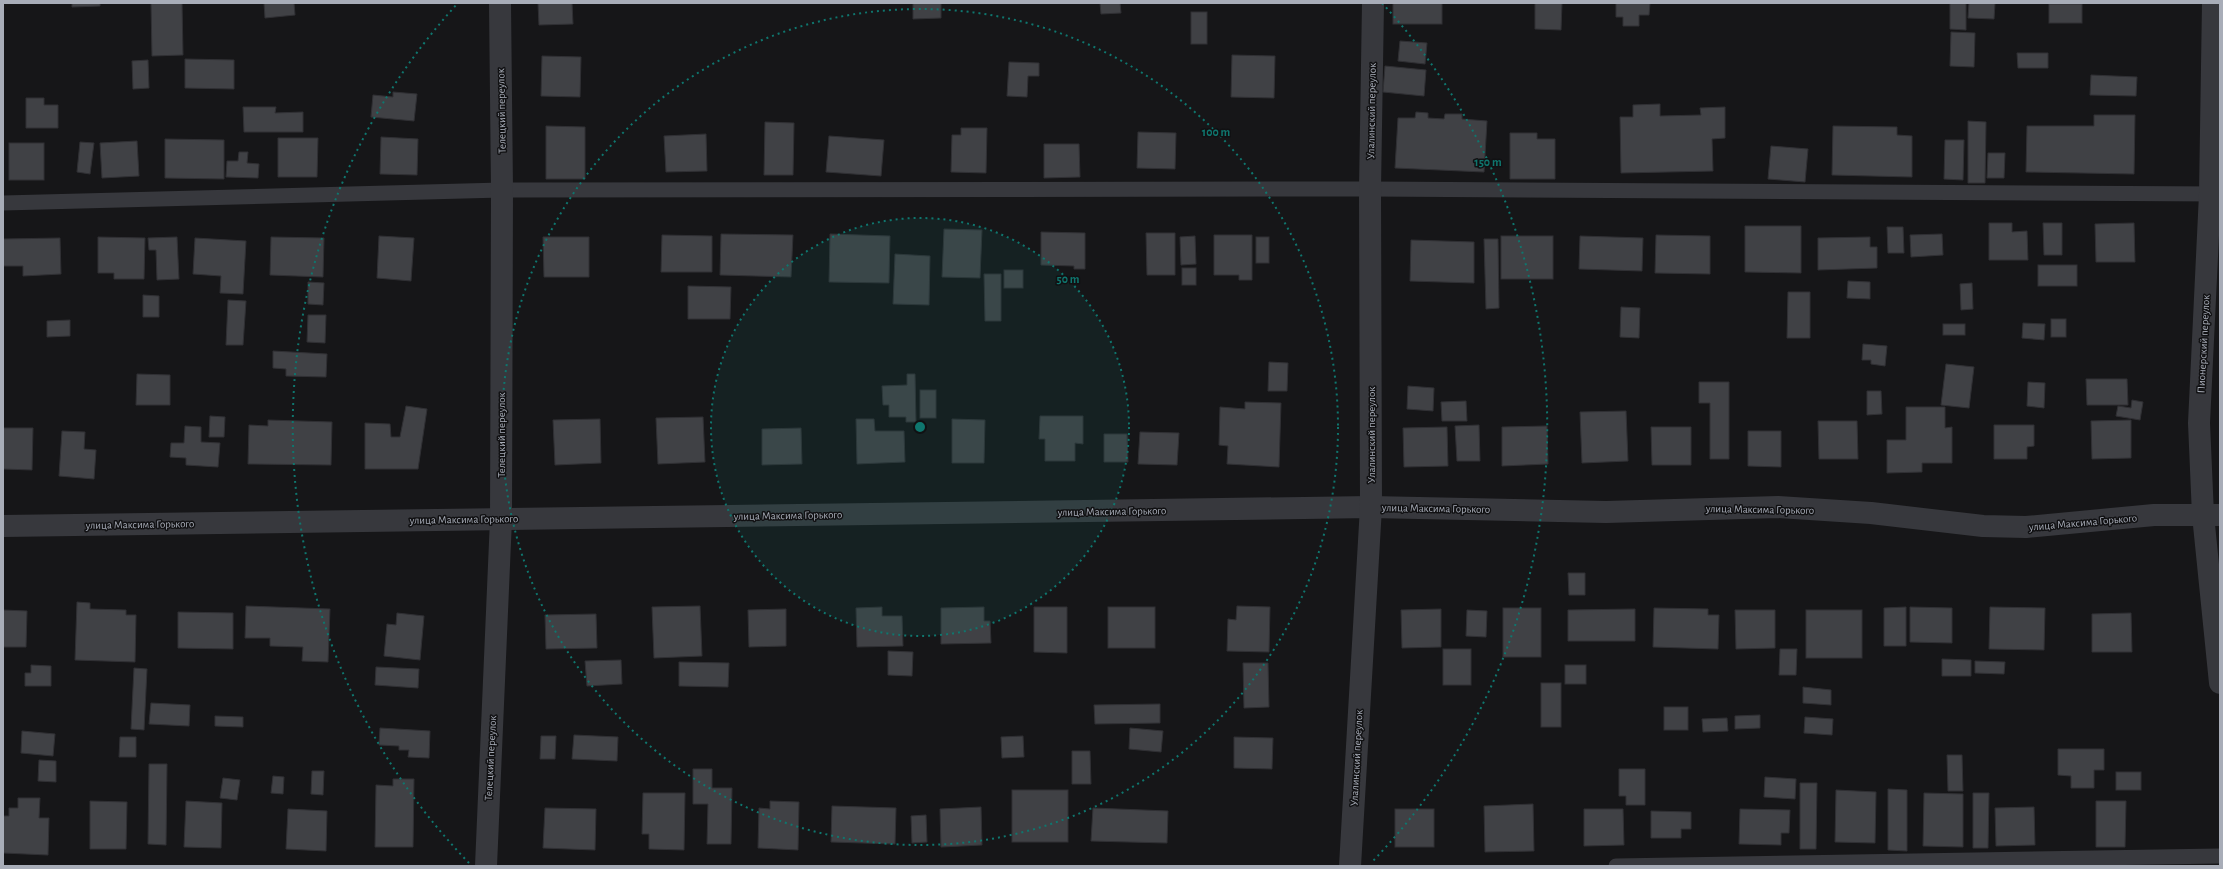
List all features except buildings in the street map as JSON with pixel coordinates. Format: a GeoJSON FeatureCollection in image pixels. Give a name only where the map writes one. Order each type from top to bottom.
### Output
{"type":"FeatureCollection","features":[{"type":"Feature","properties":{"kind":"street","name":"Телецкий переулок"},"geometry":{"type":"LineString","coordinates":[[486,866],[501,519],[502,190],[500,3]]}},
{"type":"Feature","properties":{"kind":"street","name":"Улалинский переулок"},"geometry":{"type":"LineString","coordinates":[[1350,866],[1371,507],[1370,189],[1373,3]]}},
{"type":"Feature","properties":{"kind":"street","name":"Пионерский переулок"},"geometry":{"type":"LineString","coordinates":[[2213,3],[2215,194],[2199,423],[2212,515],[2220,683]]}},
{"type":"Feature","properties":{"kind":"street","name":"улица Максима Горького"},"geometry":{"type":"LineString","coordinates":[[3,526],[1371,507],[1606,512],[1778,507],[1871,513],[1983,526],[2026,528],[2154,515],[2212,515]]}},
{"type":"Feature","properties":{"kind":"lane"},"geometry":{"type":"LineString","coordinates":[[3,203],[502,190],[1370,189],[2215,194]]}},
{"type":"Feature","properties":{"kind":"lane"},"geometry":{"type":"LineString","coordinates":[[1616,866],[2220,856]]}}]}
